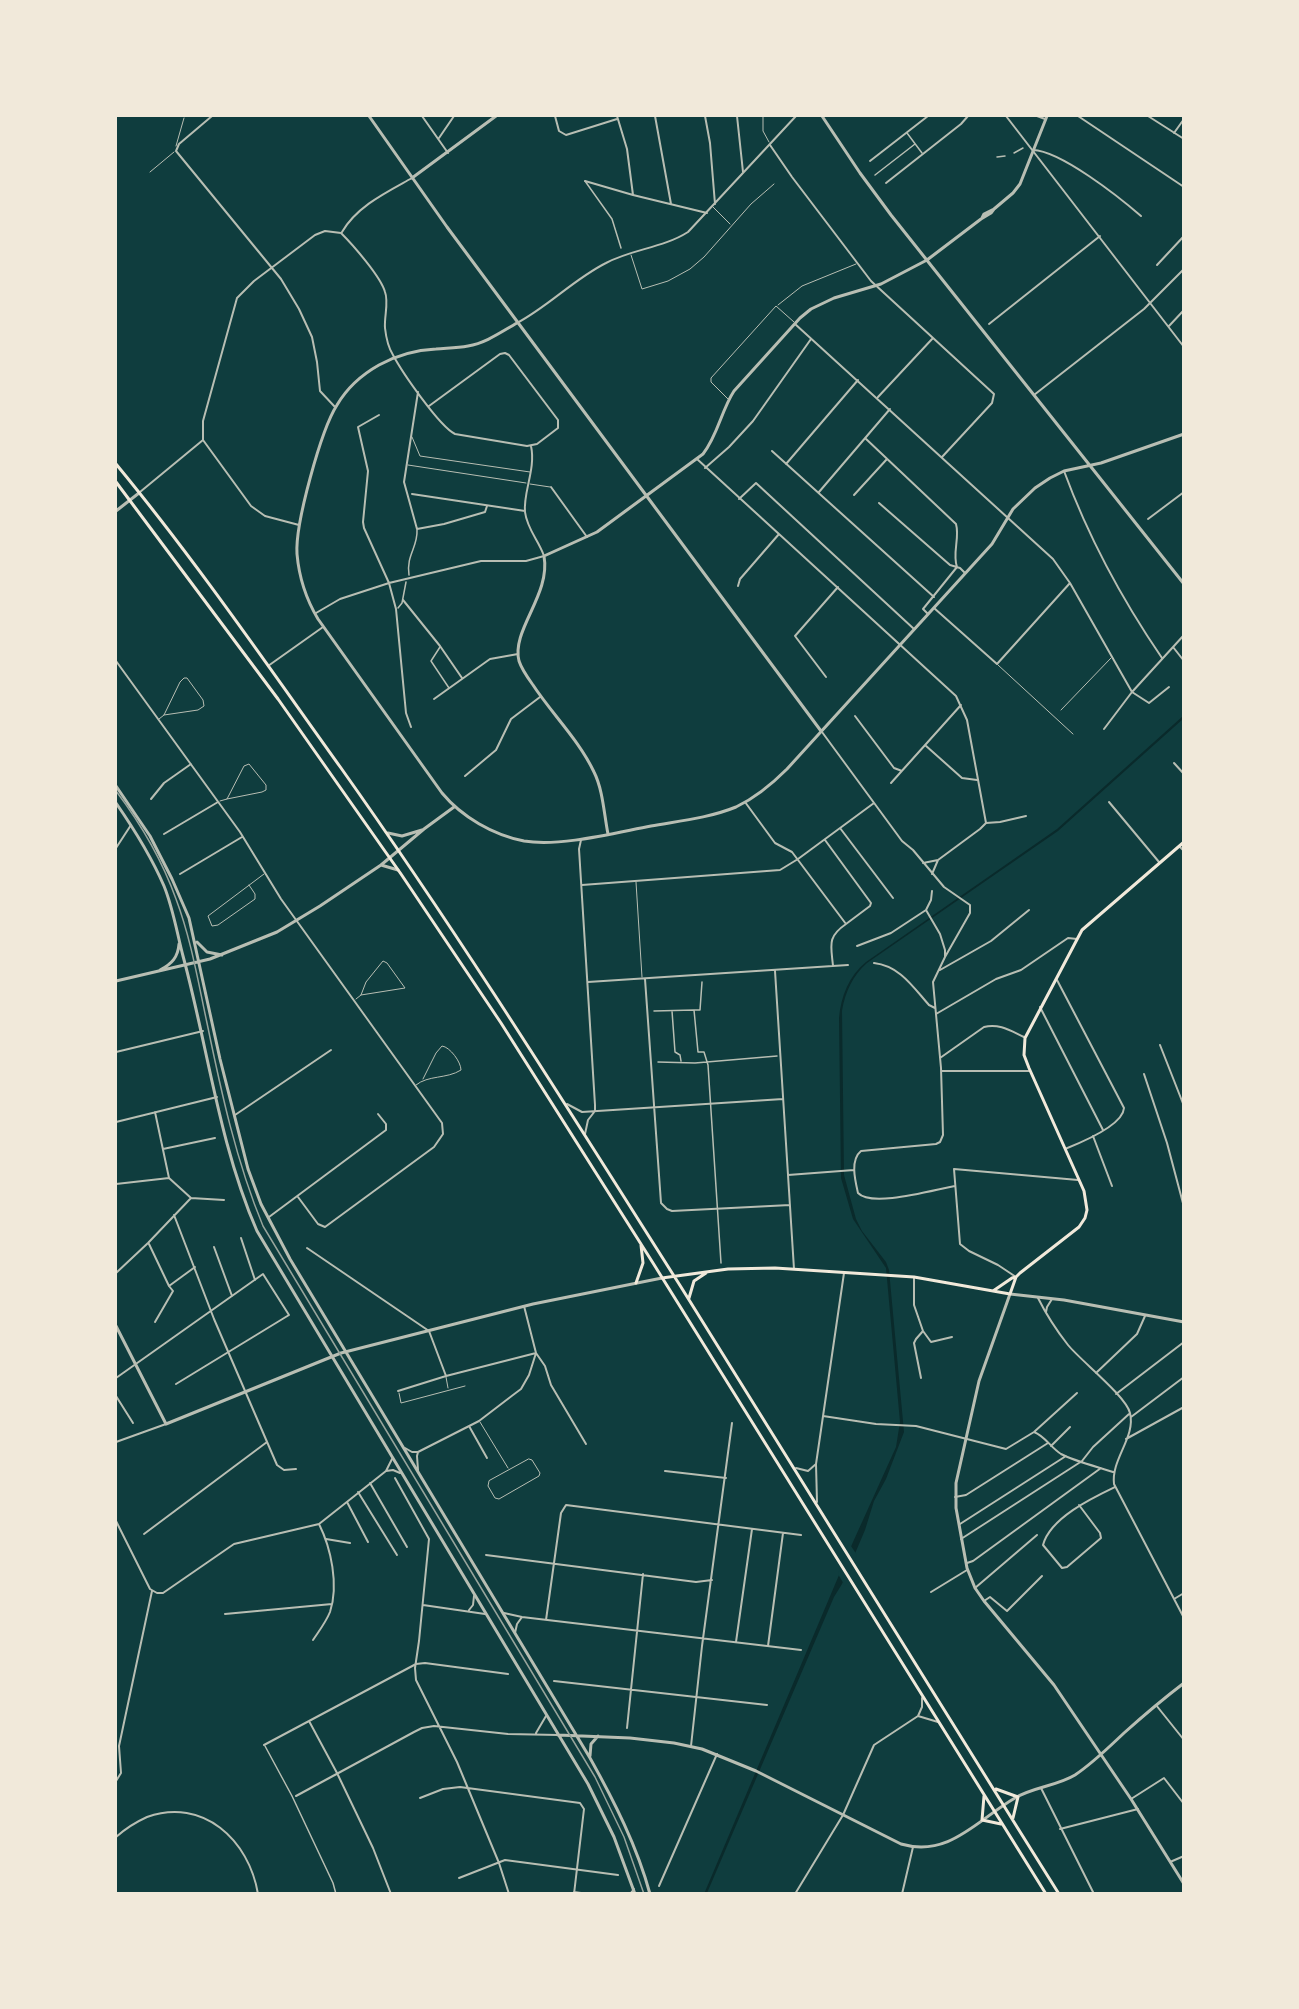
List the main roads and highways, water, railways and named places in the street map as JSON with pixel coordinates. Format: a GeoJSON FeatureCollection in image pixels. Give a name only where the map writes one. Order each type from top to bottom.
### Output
{"type":"FeatureCollection","features":[{"type":"Feature","properties":{"kind":"main road"},"geometry":{"type":"LineString","coordinates":[[116,464],[268,666],[388,833],[567,1104],[1059,1893]]}},
{"type":"Feature","properties":{"kind":"main road"},"geometry":{"type":"LineString","coordinates":[[116,482],[259,674],[390,858],[501,1023],[1046,1893]]}},
{"type":"Feature","properties":{"kind":"main road"},"geometry":{"type":"LineString","coordinates":[[993,1291],[1016,1277],[1083,1222],[1087,1205],[1080,1180],[1024,1055],[1025,1038],[1077,939],[1090,922],[1184,842]]}},
{"type":"Feature","properties":{"kind":"main road"},"geometry":{"type":"LineString","coordinates":[[636,1283],[643,1263],[640,1243]]}},
{"type":"Feature","properties":{"kind":"main road"},"geometry":{"type":"LineString","coordinates":[[662,1278],[709,1271],[794,1269],[914,1277],[1010,1294],[1016,1277]]}},
{"type":"Feature","properties":{"kind":"main road"},"geometry":{"type":"LineString","coordinates":[[689,1299],[694,1281],[709,1271]]}},
{"type":"Feature","properties":{"kind":"main road"},"geometry":{"type":"LineString","coordinates":[[994,1789],[1018,1797],[1013,1818]]}},
{"type":"Feature","properties":{"kind":"main road"},"geometry":{"type":"LineString","coordinates":[[984,1795],[982,1820],[1003,1824]]}},
{"type":"Feature","properties":{"kind":"water"},"geometry":{"type":"Polygon","coordinates":[[[1183,716],[1183,719],[1058,831],[867,963],[854,978],[845,997],[842,1011],[844,1175],[856,1219],[862,1231],[886,1262],[889,1270],[904,1432],[842,1584],[834,1597],[707,1893],[704,1894],[853,1542],[896,1447],[900,1422],[886,1268],[853,1219],[841,1178],[839,1018],[847,987],[866,962],[1057,829],[1183,716]]]}},
{"type":"Feature","properties":{"kind":"tram line"},"geometry":{"type":"LineString","coordinates":[[116,791],[134,816],[157,856],[181,914],[194,960],[230,1126],[263,1226],[595,1777],[624,1837],[644,1894]]}}]}
